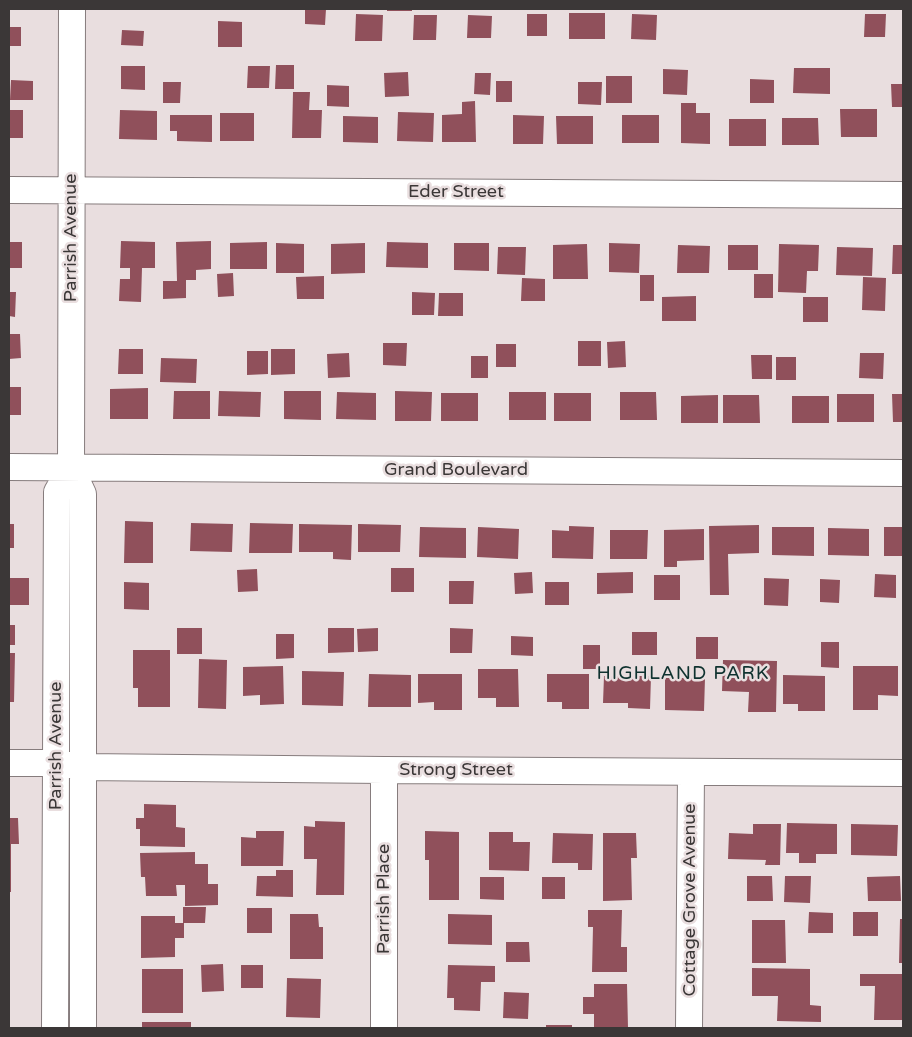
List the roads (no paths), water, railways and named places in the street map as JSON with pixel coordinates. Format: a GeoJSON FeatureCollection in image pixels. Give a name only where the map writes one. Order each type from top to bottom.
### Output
{"type":"FeatureCollection","features":[{"type":"Feature","properties":{"kind":"street","name":"Parrish Avenue"},"geometry":{"type":"LineString","coordinates":[[72,9],[71,468],[83,494],[82,1028]]}},
{"type":"Feature","properties":{"kind":"street","name":"Eder Street"},"geometry":{"type":"LineString","coordinates":[[9,190],[903,195]]}},
{"type":"Feature","properties":{"kind":"street","name":"Grand Boulevard"},"geometry":{"type":"LineString","coordinates":[[9,467],[903,473]]}},
{"type":"Feature","properties":{"kind":"street","name":"Parrish Avenue"},"geometry":{"type":"LineString","coordinates":[[55,1028],[57,492],[71,468]]}},
{"type":"Feature","properties":{"kind":"street","name":"Strong Street"},"geometry":{"type":"LineString","coordinates":[[9,763],[83,766],[384,770],[903,773]]}},
{"type":"Feature","properties":{"kind":"street","name":"Parrish Place"},"geometry":{"type":"LineString","coordinates":[[384,770],[384,1028]]}},
{"type":"Feature","properties":{"kind":"street","name":"Cottage Grove Avenue"},"geometry":{"type":"LineString","coordinates":[[689,1028],[691,772]]}},
{"type":"Feature","properties":{"kind":"district","name":"HIGHLAND PARK"},"geometry":{"type":"Point","coordinates":[683,674]}}]}
